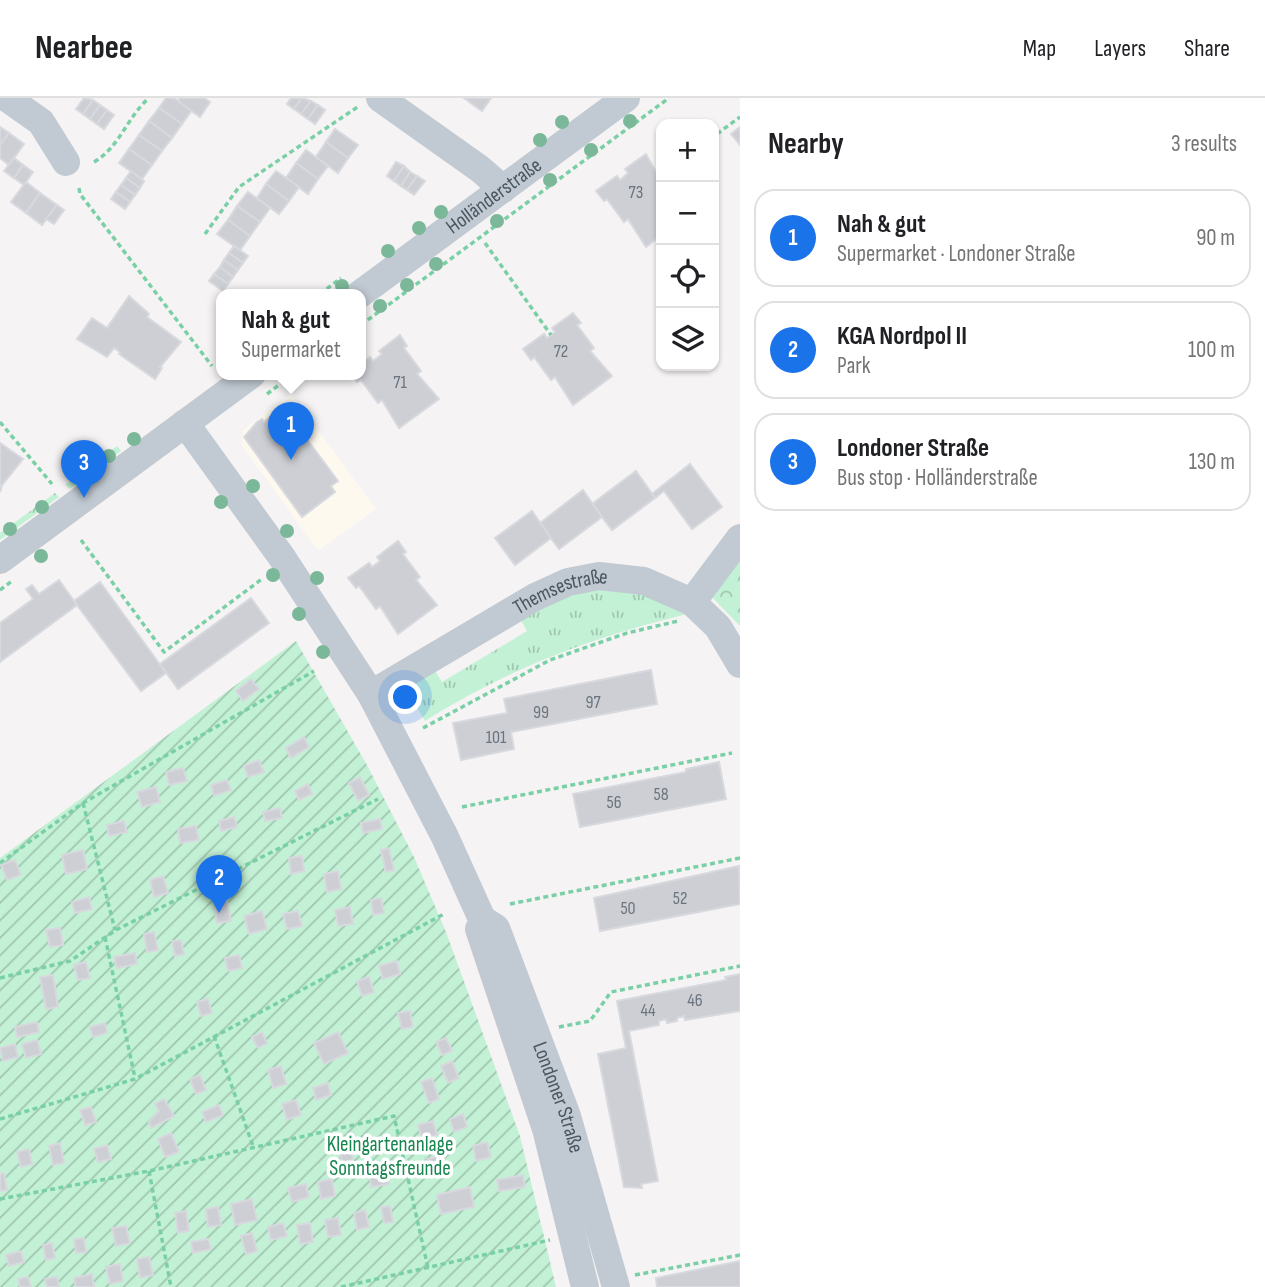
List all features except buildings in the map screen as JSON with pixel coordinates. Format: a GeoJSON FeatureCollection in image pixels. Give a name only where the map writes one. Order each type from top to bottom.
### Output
{"type":"FeatureCollection","features":[{"type":"Feature","properties":{"kind":"street"},"geometry":{"type":"LineString","coordinates":[[8,98],[41,122],[80,162]]}},
{"type":"Feature","properties":{"kind":"street","name":"Holländerstraße"},"geometry":{"type":"LineString","coordinates":[[366,290],[626,98]]}},
{"type":"Feature","properties":{"kind":"street"},"geometry":{"type":"LineString","coordinates":[[373,100],[480,169],[503,189]]}},
{"type":"Feature","properties":{"kind":"street"},"geometry":{"type":"LineString","coordinates":[[0,560],[244,380]]}},
{"type":"Feature","properties":{"kind":"street","name":"Londoner Straße"},"geometry":{"type":"LineString","coordinates":[[185,423],[281,556],[371,694],[445,837],[482,919],[496,928],[527,1005],[625,1281]]}},
{"type":"Feature","properties":{"kind":"street"},"geometry":{"type":"LineString","coordinates":[[690,610],[740,538]]}},
{"type":"Feature","properties":{"kind":"street","name":"Themsestraße"},"geometry":{"type":"LineString","coordinates":[[371,694],[535,597],[584,577],[630,578],[658,586],[718,628],[740,664]]}},
{"type":"Feature","properties":{"kind":"street","name":"Londoner Straße"},"geometry":{"type":"LineString","coordinates":[[482,919],[478,933],[518,1040],[546,1129],[585,1287]]}},
{"type":"Feature","properties":{"kind":"path"},"geometry":{"type":"LineString","coordinates":[[80,162],[109,153],[140,106],[149,98]]}},
{"type":"Feature","properties":{"kind":"path"},"geometry":{"type":"LineString","coordinates":[[366,321],[669,98]]}},
{"type":"Feature","properties":{"kind":"path"},"geometry":{"type":"LineString","coordinates":[[205,234],[239,187],[373,100]]}},
{"type":"Feature","properties":{"kind":"path"},"geometry":{"type":"LineString","coordinates":[[719,133],[740,117]]}},
{"type":"Feature","properties":{"kind":"path"},"geometry":{"type":"LineString","coordinates":[[79,188],[80,194],[212,366]]}},
{"type":"Feature","properties":{"kind":"path"},"geometry":{"type":"LineString","coordinates":[[485,243],[551,335]]}},
{"type":"Feature","properties":{"kind":"path"},"geometry":{"type":"LineString","coordinates":[[0,422],[52,484]]}},
{"type":"Feature","properties":{"kind":"path"},"geometry":{"type":"LineString","coordinates":[[81,540],[163,652],[262,579]]}},
{"type":"Feature","properties":{"kind":"path"},"geometry":{"type":"LineString","coordinates":[[423,728],[550,660],[690,610]]}},
{"type":"Feature","properties":{"kind":"path"},"geometry":{"type":"LineString","coordinates":[[0,863],[83,803],[314,671]]}},
{"type":"Feature","properties":{"kind":"path"},"geometry":{"type":"LineString","coordinates":[[462,807],[732,752]]}},
{"type":"Feature","properties":{"kind":"path"},"geometry":{"type":"LineString","coordinates":[[0,978],[70,961],[116,930],[378,799]]}},
{"type":"Feature","properties":{"kind":"path"},"geometry":{"type":"LineString","coordinates":[[83,803],[116,930]]}},
{"type":"Feature","properties":{"kind":"path"},"geometry":{"type":"LineString","coordinates":[[510,904],[740,859]]}},
{"type":"Feature","properties":{"kind":"path"},"geometry":{"type":"LineString","coordinates":[[0,1119],[135,1079],[444,914]]}},
{"type":"Feature","properties":{"kind":"path"},"geometry":{"type":"LineString","coordinates":[[105,937],[135,1079]]}},
{"type":"Feature","properties":{"kind":"path"},"geometry":{"type":"LineString","coordinates":[[559,1027],[590,1021],[611,992],[740,966]]}},
{"type":"Feature","properties":{"kind":"path"},"geometry":{"type":"LineString","coordinates":[[214,1036],[253,1146]]}},
{"type":"Feature","properties":{"kind":"path"},"geometry":{"type":"LineString","coordinates":[[0,1199],[149,1171],[394,1116],[428,1268]]}},
{"type":"Feature","properties":{"kind":"path"},"geometry":{"type":"LineString","coordinates":[[149,1171],[172,1287]]}},
{"type":"Feature","properties":{"kind":"path"},"geometry":{"type":"LineString","coordinates":[[341,1287],[552,1239]]}},
{"type":"Feature","properties":{"kind":"path"},"geometry":{"type":"LineString","coordinates":[[625,1281],[740,1255]]}},
{"type":"Feature","properties":{"kind":"shaded area"},"geometry":{"type":"Polygon","coordinates":[[[291,394],[376,509],[318,551],[241,444],[243,430],[291,394]]]}},
{"type":"Feature","properties":{"kind":"green space"},"geometry":{"type":"Polygon","coordinates":[[[117,446],[121,451],[70,489],[65,485],[117,446]]]}},
{"type":"Feature","properties":{"kind":"green space"},"geometry":{"type":"Polygon","coordinates":[[[55,493],[59,497],[0,540],[0,533],[55,493]]]}},
{"type":"Feature","properties":{"kind":"green space"},"geometry":{"type":"Polygon","coordinates":[[[740,554],[740,626],[708,593],[740,554]]]}},
{"type":"Feature","properties":{"kind":"green space"},"geometry":{"type":"Polygon","coordinates":[[[619,585],[691,613],[619,633],[554,656],[490,684],[425,721],[406,689],[434,669],[442,682],[527,631],[519,617],[554,598],[619,585]]]}},
{"type":"Feature","properties":{"kind":"green space","name":"Kleingartenanlage Sonntagsfreunde"},"geometry":{"type":"Polygon","coordinates":[[[296,641],[368,767],[414,857],[446,932],[520,1136],[556,1287],[0,1287],[0,858],[296,641]]]}},
{"type":"Feature","properties":{"kind":"place","name":"Nah & gut"},"geometry":{"type":"Point","coordinates":[291,460]}},
{"type":"Feature","properties":{"kind":"place","name":"Londoner Straße"},"geometry":{"type":"Point","coordinates":[84,498]}},
{"type":"Feature","properties":{"kind":"place","name":"KGA Nordpol II"},"geometry":{"type":"Point","coordinates":[219,913]}}]}
